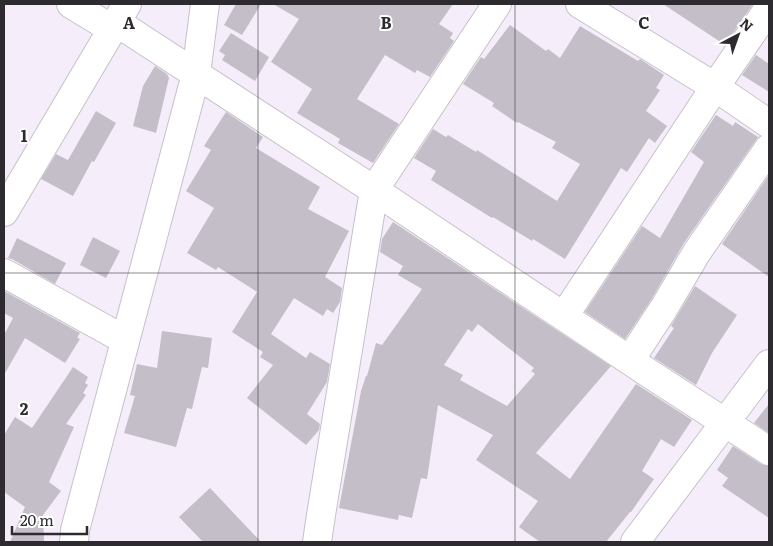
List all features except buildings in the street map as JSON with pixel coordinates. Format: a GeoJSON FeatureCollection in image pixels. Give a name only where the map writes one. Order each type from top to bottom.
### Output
{"type":"FeatureCollection","features":[{"type":"Feature","properties":{"kind":"street"},"geometry":{"type":"LineString","coordinates":[[71,4],[118,18],[196,74],[769,451]]}},
{"type":"Feature","properties":{"kind":"street"},"geometry":{"type":"LineString","coordinates":[[74,542],[75,530],[196,74],[205,4]]}},
{"type":"Feature","properties":{"kind":"street"},"geometry":{"type":"LineString","coordinates":[[317,542],[374,190],[496,4]]}},
{"type":"Feature","properties":{"kind":"street"},"geometry":{"type":"LineString","coordinates":[[580,4],[769,124]]}},
{"type":"Feature","properties":{"kind":"street"},"geometry":{"type":"LineString","coordinates":[[564,316],[769,8]]}},
{"type":"Feature","properties":{"kind":"street"},"geometry":{"type":"LineString","coordinates":[[4,212],[118,18]]}},
{"type":"Feature","properties":{"kind":"street"},"geometry":{"type":"LineString","coordinates":[[630,360],[697,252],[769,148]]}},
{"type":"Feature","properties":{"kind":"street"},"geometry":{"type":"LineString","coordinates":[[4,273],[125,340]]}},
{"type":"Feature","properties":{"kind":"street"},"geometry":{"type":"LineString","coordinates":[[635,542],[769,364]]}}]}
